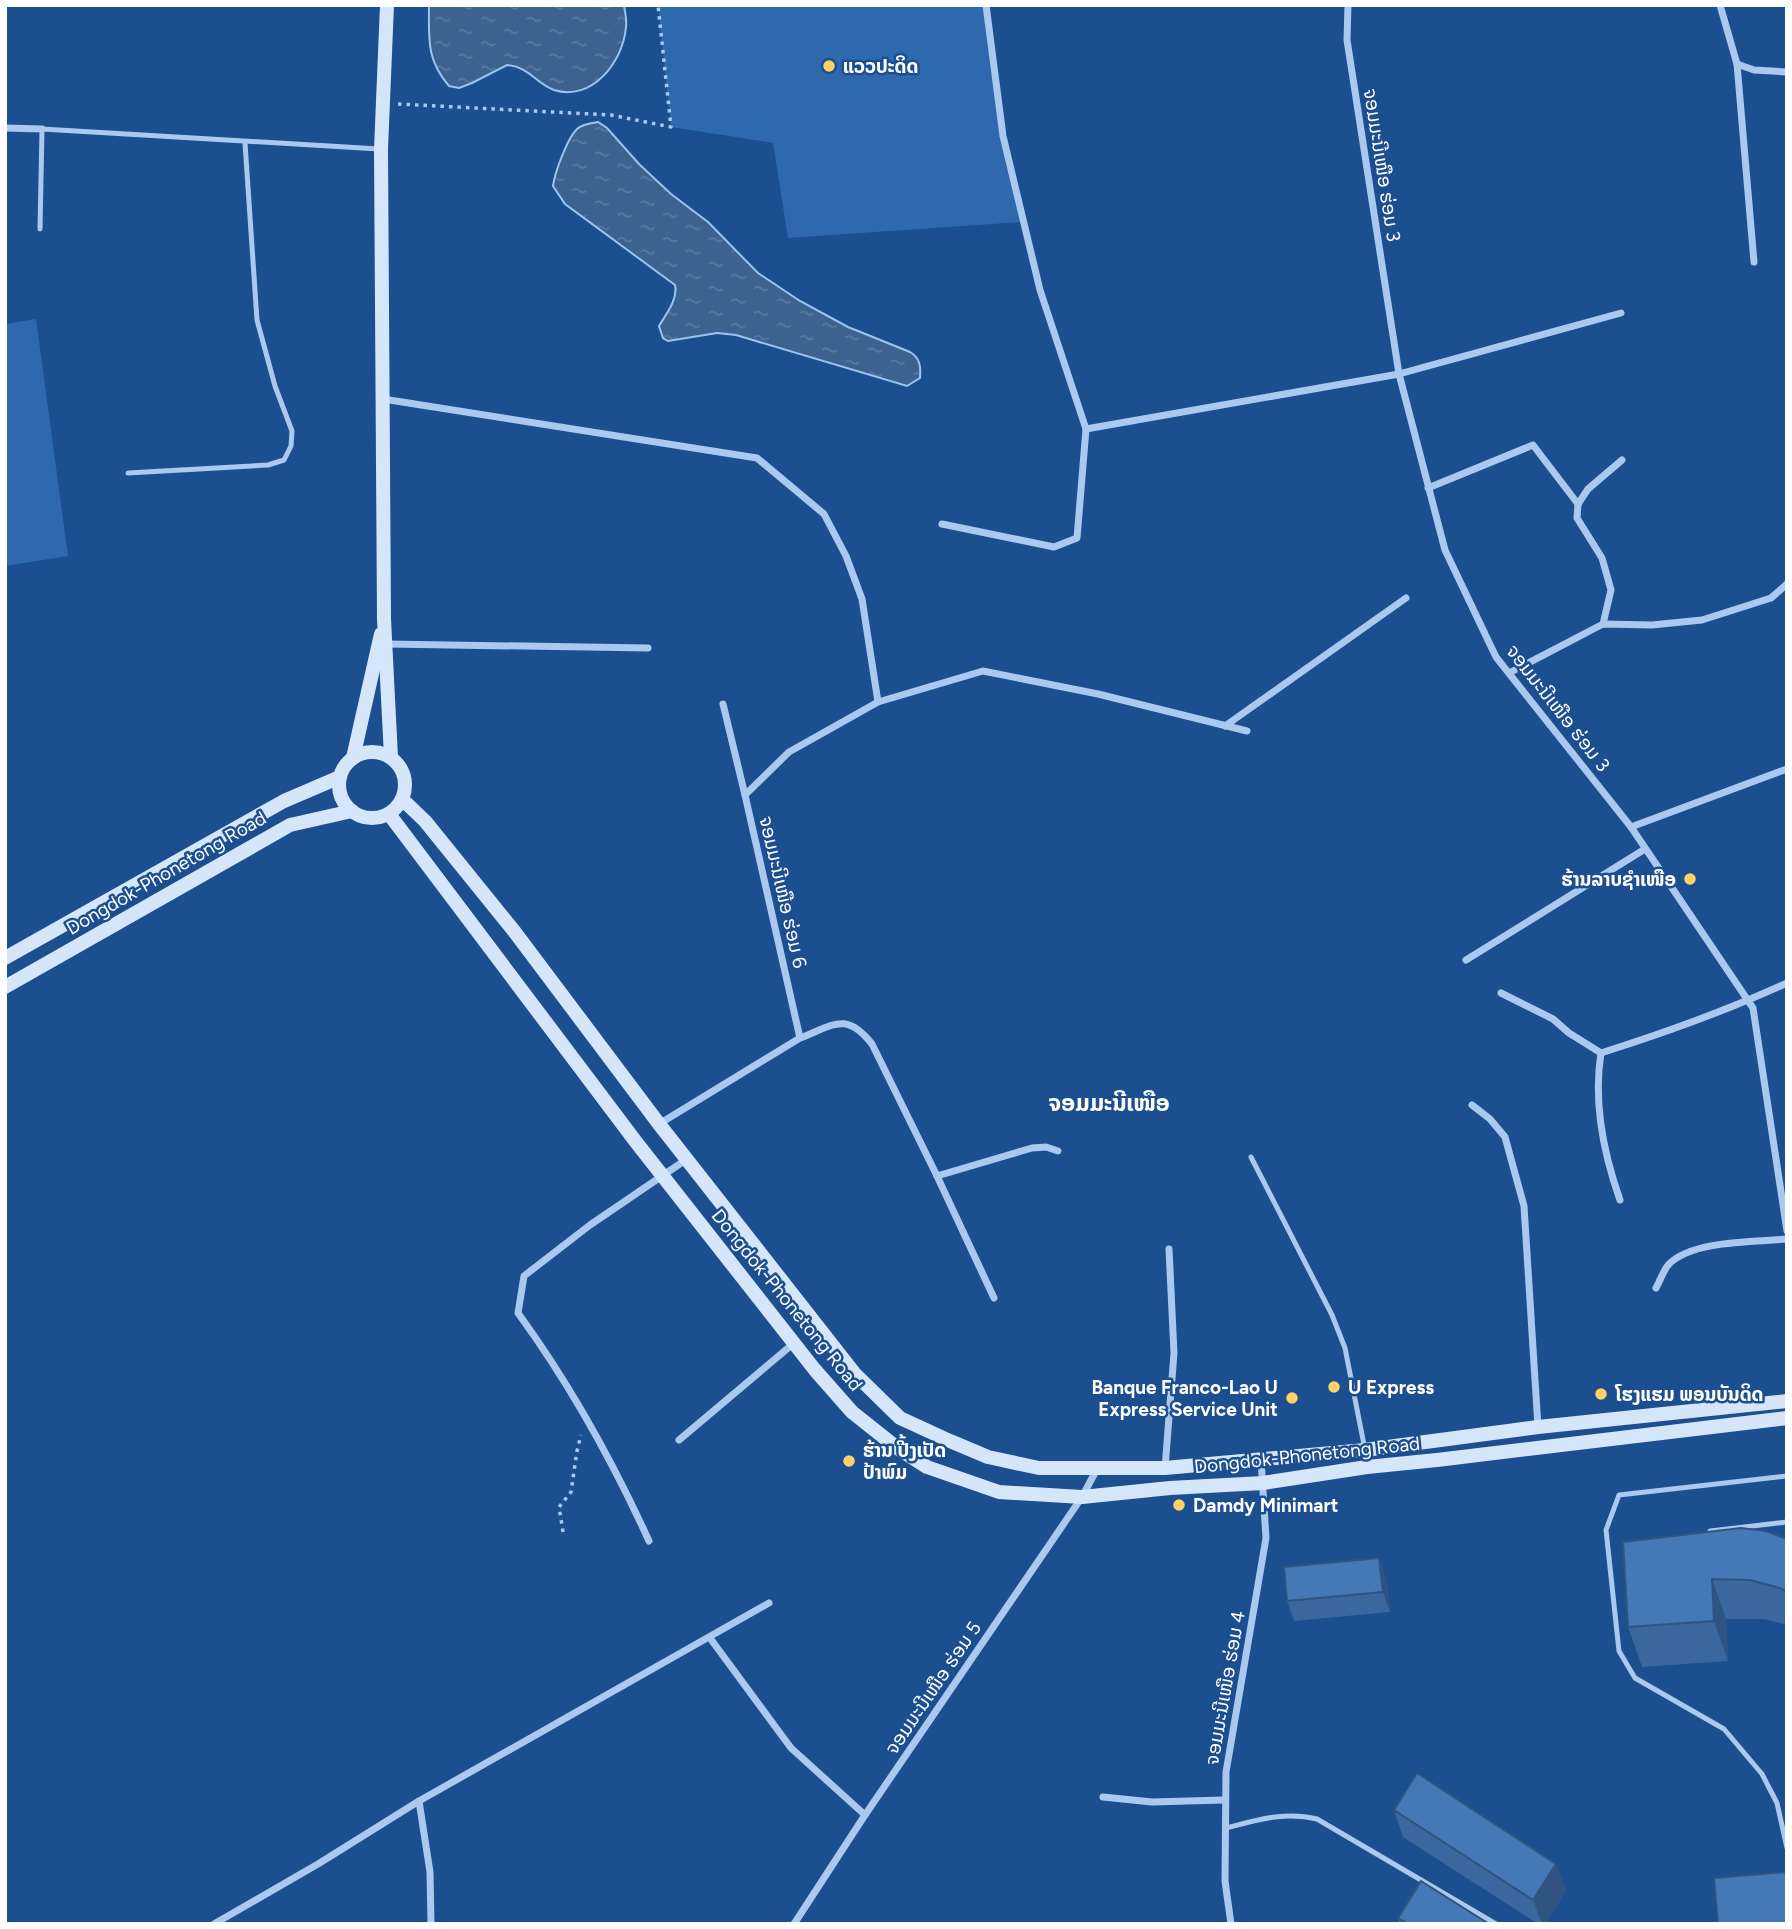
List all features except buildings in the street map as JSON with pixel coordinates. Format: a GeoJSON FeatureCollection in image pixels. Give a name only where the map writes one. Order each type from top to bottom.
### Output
{"type":"FeatureCollection","features":[{"type":"Feature","properties":{"kind":"main road"},"geometry":{"type":"LineString","coordinates":[[387,5],[381,149],[384,619],[391,757]]}},
{"type":"Feature","properties":{"kind":"main road"},"geometry":{"type":"LineString","coordinates":[[353,758],[384,619]]}},
{"type":"Feature","properties":{"kind":"main road"},"geometry":{"type":"LineString","coordinates":[[352,811],[344,801],[340,777],[353,758],[375,751],[391,757],[406,783],[402,800],[389,814]]}},
{"type":"Feature","properties":{"kind":"main road","name":"Dongdok-Phonetong Road"},"geometry":{"type":"LineString","coordinates":[[5,958],[284,801],[340,777]]}},
{"type":"Feature","properties":{"kind":"main road","name":"Dongdok-Phonetong Road"},"geometry":{"type":"LineString","coordinates":[[402,800],[425,821],[514,931],[659,1124],[855,1374],[900,1418],[950,1441],[988,1457],[1039,1468],[1165,1468],[1365,1450],[1538,1427],[1787,1401]]}},
{"type":"Feature","properties":{"kind":"main road","name":"Dongdok-Phonetong Road"},"geometry":{"type":"LineString","coordinates":[[5,986],[290,825],[352,811],[364,817],[377,818],[389,814],[662,1175],[794,1343],[852,1412],[897,1447],[928,1466],[999,1492],[1082,1497],[1170,1488],[1263,1483],[1367,1467],[1787,1418]]}},
{"type":"Feature","properties":{"kind":"street"},"geometry":{"type":"LineString","coordinates":[[942,524],[1054,547],[1077,538],[1086,429],[1040,290],[1003,136],[986,5]]}},
{"type":"Feature","properties":{"kind":"street","name":"ຈອມມະນີເໜືອ ຮ່ອມ 3"},"geometry":{"type":"LineString","coordinates":[[1349,5],[1347,40],[1399,374],[1445,550],[1496,657],[1631,827],[1753,1008],[1787,1231]]}},
{"type":"Feature","properties":{"kind":"street"},"geometry":{"type":"LineString","coordinates":[[1720,5],[1737,64],[1754,262]]}},
{"type":"Feature","properties":{"kind":"street"},"geometry":{"type":"LineString","coordinates":[[1737,64],[1754,70],[1787,72]]}},
{"type":"Feature","properties":{"kind":"street"},"geometry":{"type":"LineString","coordinates":[[5,128],[42,129]]}},
{"type":"Feature","properties":{"kind":"street"},"geometry":{"type":"LineString","coordinates":[[1086,429],[1399,374],[1621,313]]}},
{"type":"Feature","properties":{"kind":"street"},"geometry":{"type":"LineString","coordinates":[[383,399],[757,458],[824,514],[846,556],[862,599],[878,702]]}},
{"type":"Feature","properties":{"kind":"street"},"geometry":{"type":"LineString","coordinates":[[1428,488],[1533,445],[1578,504]]}},
{"type":"Feature","properties":{"kind":"street"},"geometry":{"type":"LineString","coordinates":[[1603,624],[1611,590],[1602,558],[1577,518],[1578,504],[1588,489],[1622,460]]}},
{"type":"Feature","properties":{"kind":"street"},"geometry":{"type":"LineString","coordinates":[[1509,673],[1603,624],[1652,625],[1702,620],[1771,598],[1787,584]]}},
{"type":"Feature","properties":{"kind":"street"},"geometry":{"type":"LineString","coordinates":[[1225,726],[1406,598]]}},
{"type":"Feature","properties":{"kind":"street"},"geometry":{"type":"LineString","coordinates":[[387,644],[648,648]]}},
{"type":"Feature","properties":{"kind":"street","name":"ຈອມມະນີເໜືອ ຮ່ອມ 6"},"geometry":{"type":"LineString","coordinates":[[800,1038],[745,795],[789,752],[878,702],[983,671],[1098,694],[1247,731]]}},
{"type":"Feature","properties":{"kind":"street"},"geometry":{"type":"LineString","coordinates":[[723,704],[745,795]]}},
{"type":"Feature","properties":{"kind":"street"},"geometry":{"type":"LineString","coordinates":[[1631,827],[1787,769]]}},
{"type":"Feature","properties":{"kind":"street"},"geometry":{"type":"LineString","coordinates":[[1466,960],[1645,849]]}},
{"type":"Feature","properties":{"kind":"street"},"geometry":{"type":"LineString","coordinates":[[1601,1054],[1749,1001],[1787,983]]}},
{"type":"Feature","properties":{"kind":"street"},"geometry":{"type":"LineString","coordinates":[[1501,993],[1553,1020],[1601,1054]]}},
{"type":"Feature","properties":{"kind":"street"},"geometry":{"type":"LineString","coordinates":[[659,1124],[800,1038],[834,1025],[846,1023],[859,1027],[872,1044],[994,1298]]}},
{"type":"Feature","properties":{"kind":"street"},"geometry":{"type":"LineString","coordinates":[[1601,1054],[1596,1083],[1602,1133],[1608,1167],[1620,1200]]}},
{"type":"Feature","properties":{"kind":"street"},"geometry":{"type":"LineString","coordinates":[[1472,1105],[1490,1119],[1505,1137],[1524,1206],[1538,1427]]}},
{"type":"Feature","properties":{"kind":"street"},"geometry":{"type":"LineString","coordinates":[[937,1176],[1032,1148],[1046,1147],[1058,1152]]}},
{"type":"Feature","properties":{"kind":"street"},"geometry":{"type":"LineString","coordinates":[[649,1541],[630,1498],[586,1420],[518,1313],[524,1276],[590,1225],[687,1158]]}},
{"type":"Feature","properties":{"kind":"street"},"geometry":{"type":"LineString","coordinates":[[1656,1288],[1669,1264],[1692,1251],[1787,1239]]}},
{"type":"Feature","properties":{"kind":"street"},"geometry":{"type":"LineString","coordinates":[[1165,1468],[1174,1353],[1169,1249]]}},
{"type":"Feature","properties":{"kind":"street"},"geometry":{"type":"LineString","coordinates":[[678,1440],[794,1343]]}},
{"type":"Feature","properties":{"kind":"street","name":"ຈອມມະນີເໜືອ ຮ່ອມ 4"},"geometry":{"type":"LineString","coordinates":[[1231,1924],[1225,1881],[1224,1800],[1226,1772],[1266,1538],[1261,1458]]}},
{"type":"Feature","properties":{"kind":"street","name":"ຈອມມະນີເໜືອ ຮ່ອມ 5"},"geometry":{"type":"LineString","coordinates":[[794,1924],[1082,1497],[1097,1469]]}},
{"type":"Feature","properties":{"kind":"street"},"geometry":{"type":"LineString","coordinates":[[214,1924],[419,1801],[710,1639],[769,1603]]}},
{"type":"Feature","properties":{"kind":"street"},"geometry":{"type":"LineString","coordinates":[[710,1639],[791,1748],[865,1815]]}},
{"type":"Feature","properties":{"kind":"street"},"geometry":{"type":"LineString","coordinates":[[1103,1797],[1152,1802],[1224,1800]]}},
{"type":"Feature","properties":{"kind":"street"},"geometry":{"type":"LineString","coordinates":[[419,1801],[430,1872],[431,1924]]}},
{"type":"Feature","properties":{"kind":"lane"},"geometry":{"type":"LineString","coordinates":[[40,229],[42,129],[381,149]]}},
{"type":"Feature","properties":{"kind":"lane"},"geometry":{"type":"LineString","coordinates":[[128,472],[268,465],[284,460],[292,446],[292,430],[275,386],[257,320],[245,142]]}},
{"type":"Feature","properties":{"kind":"lane"},"geometry":{"type":"LineString","coordinates":[[1251,1157],[1332,1315],[1345,1348],[1365,1450]]}},
{"type":"Feature","properties":{"kind":"lane"},"geometry":{"type":"LineString","coordinates":[[1787,1476],[1619,1495],[1606,1530],[1619,1651],[1634,1678],[1724,1729],[1762,1774],[1777,1802],[1787,1848]]}},
{"type":"Feature","properties":{"kind":"lane"},"geometry":{"type":"LineString","coordinates":[[1710,1531],[1787,1522]]}},
{"type":"Feature","properties":{"kind":"lane"},"geometry":{"type":"LineString","coordinates":[[1226,1828],[1276,1815],[1301,1815],[1317,1819],[1496,1924]]}},
{"type":"Feature","properties":{"kind":"path"},"geometry":{"type":"LineString","coordinates":[[382,104],[471,106],[611,115],[671,127],[659,5]]}},
{"type":"Feature","properties":{"kind":"path"},"geometry":{"type":"LineString","coordinates":[[563,1532],[559,1507],[571,1492],[577,1451],[586,1420]]}},
{"type":"Feature","properties":{"kind":"shaded area","name":"ແວວປະດິດ"},"geometry":{"type":"Polygon","coordinates":[[[658,5],[986,5],[1003,136],[1023,222],[788,238],[773,143],[671,127],[658,5]]]}},
{"type":"Feature","properties":{"kind":"shaded area"},"geometry":{"type":"Polygon","coordinates":[[[36,319],[68,556],[5,566],[5,324],[36,319]]]}},
{"type":"Feature","properties":{"kind":"water"},"geometry":{"type":"Polygon","coordinates":[[[429,5],[624,5],[626,27],[624,40],[612,65],[593,85],[581,90],[554,90],[527,72],[507,65],[459,88],[449,86],[436,67],[430,48],[429,5]]]}},
{"type":"Feature","properties":{"kind":"water"},"geometry":{"type":"Polygon","coordinates":[[[598,122],[671,194],[708,222],[758,273],[800,301],[848,327],[910,352],[919,363],[920,378],[907,386],[736,335],[717,333],[668,341],[663,338],[659,326],[673,301],[675,285],[565,204],[553,186],[562,156],[573,134],[581,126],[598,122]]]}},
{"type":"Feature","properties":{"kind":"place","name":"ແວວປະດິດ"},"geometry":{"type":"Point","coordinates":[829,66]}},
{"type":"Feature","properties":{"kind":"place","name":"ຮ້ານລາບຊຳເໜືອ"},"geometry":{"type":"Point","coordinates":[1690,879]}},
{"type":"Feature","properties":{"kind":"place","name":"U Express"},"geometry":{"type":"Point","coordinates":[1334,1387]}},
{"type":"Feature","properties":{"kind":"place","name":"ໂຮງແຮມ ພອນບັນດິດ"},"geometry":{"type":"Point","coordinates":[1601,1394]}},
{"type":"Feature","properties":{"kind":"place","name":"Banque Franco-Lao U Express Service Unit"},"geometry":{"type":"Point","coordinates":[1292,1398]}},
{"type":"Feature","properties":{"kind":"place","name":"ຮ້ານ ປີ້ງເປັດ ປ້າພົມ"},"geometry":{"type":"Point","coordinates":[849,1461]}},
{"type":"Feature","properties":{"kind":"place","name":"Damdy Minimart"},"geometry":{"type":"Point","coordinates":[1179,1505]}},
{"type":"Feature","properties":{"kind":"district","name":"ຈອມມະນີເໜືອ"},"geometry":{"type":"Point","coordinates":[1109,1103]}}]}
